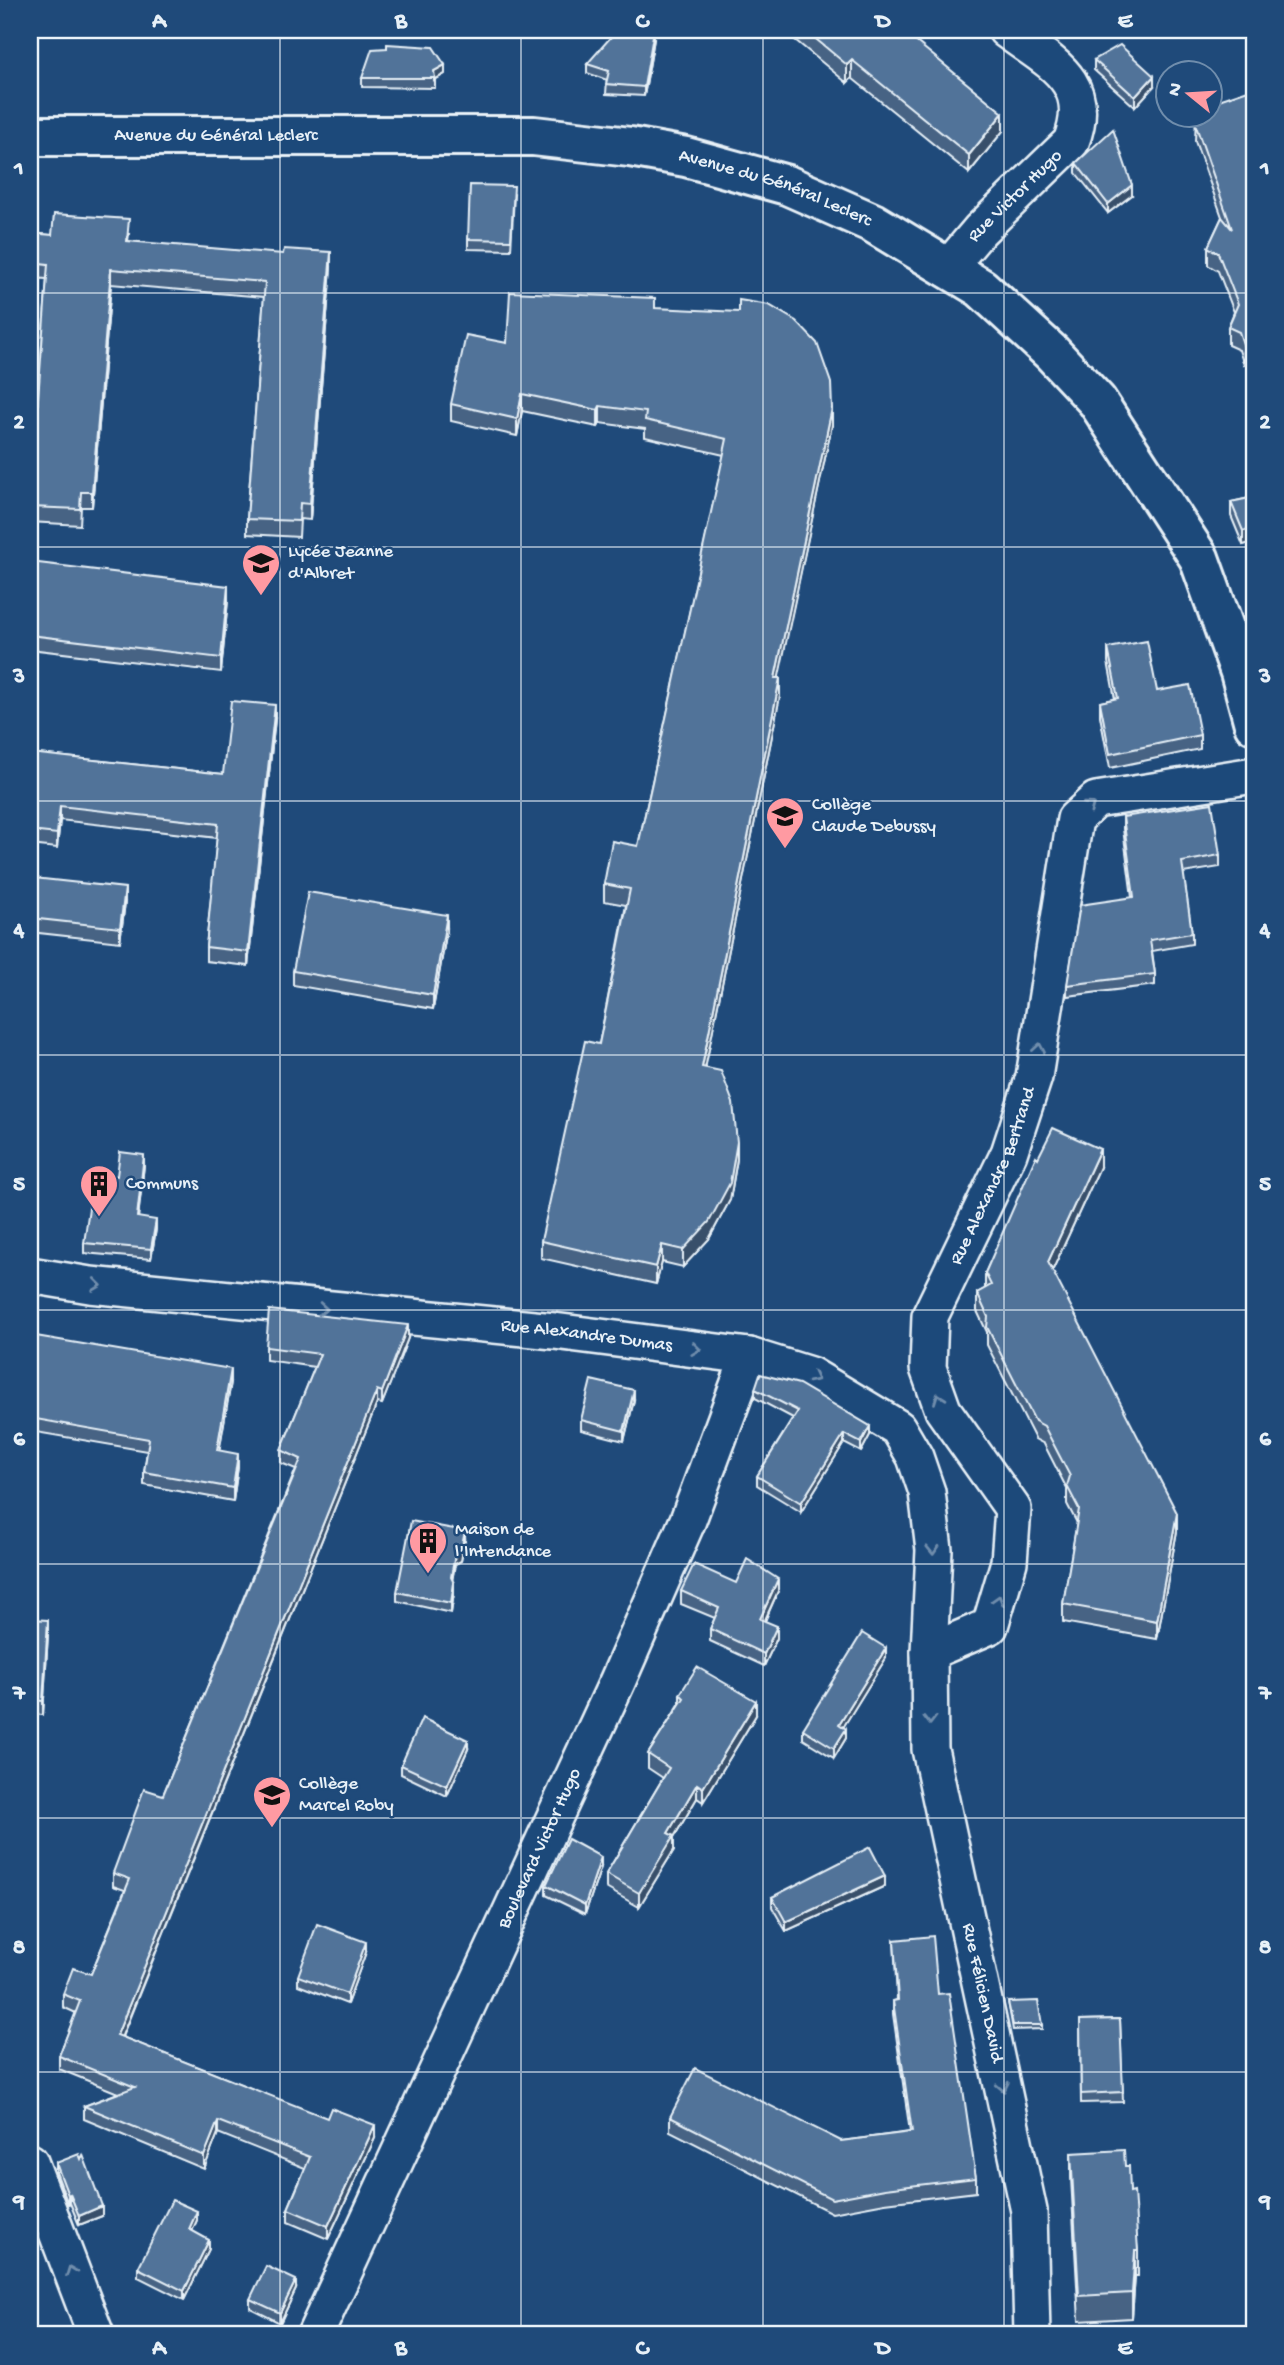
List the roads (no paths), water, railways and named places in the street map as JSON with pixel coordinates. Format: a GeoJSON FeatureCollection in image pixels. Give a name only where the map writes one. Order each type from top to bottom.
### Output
{"type":"FeatureCollection","features":[{"type":"Feature","properties":{"kind":"main road","name":"Avenue du Général Leclerc"},"geometry":{"type":"LineString","coordinates":[[30,136],[534,136],[630,147],[686,158],[787,185],[873,223],[981,288],[1052,353],[1097,401],[1199,558],[1240,671],[1254,724]]}},
{"type":"Feature","properties":{"kind":"street","name":"Rue Victor Hugo"},"geometry":{"type":"LineString","coordinates":[[947,269],[980,230],[1071,142],[1078,124],[1078,100],[1064,72],[1006,30]]}},
{"type":"Feature","properties":{"kind":"street","name":"Rue Alexandre Bertrand"},"geometry":{"type":"LineString","coordinates":[[929,1652],[990,1626],[1009,1562],[1013,1509],[943,1410],[928,1368],[930,1315],[1009,1153],[1034,1077],[1075,819],[1096,800],[1254,775]]}},
{"type":"Feature","properties":{"kind":"street","name":"Rue Alexandre Dumas"},"geometry":{"type":"LineString","coordinates":[[30,1275],[90,1285],[554,1331],[749,1356],[810,1375],[898,1428],[915,1457],[927,1492],[934,1550],[929,1652]]}},
{"type":"Feature","properties":{"kind":"street","name":"Boulevard Victor Hugo"},"geometry":{"type":"LineString","coordinates":[[315,2335],[618,1680],[688,1520],[749,1356]]}},
{"type":"Feature","properties":{"kind":"street","name":"Rue Félicien David"},"geometry":{"type":"LineString","coordinates":[[929,1652],[930,1749],[1029,2211],[1031,2335]]}},
{"type":"Feature","properties":{"kind":"street"},"geometry":{"type":"LineString","coordinates":[[30,2162],[96,2335]]}},
{"type":"Feature","properties":{"kind":"place","name":"Lycée Jeanne d'Albret"},"geometry":{"type":"Point","coordinates":[261,597]}},
{"type":"Feature","properties":{"kind":"place","name":"Collège Claude Debussy"},"geometry":{"type":"Point","coordinates":[785,850]}},
{"type":"Feature","properties":{"kind":"place","name":"Communs"},"geometry":{"type":"Point","coordinates":[99,1218]}},
{"type":"Feature","properties":{"kind":"place","name":"Maison de l'Intendance"},"geometry":{"type":"Point","coordinates":[428,1575]}},
{"type":"Feature","properties":{"kind":"place","name":"Collège Marcel Roby"},"geometry":{"type":"Point","coordinates":[272,1829]}}]}
